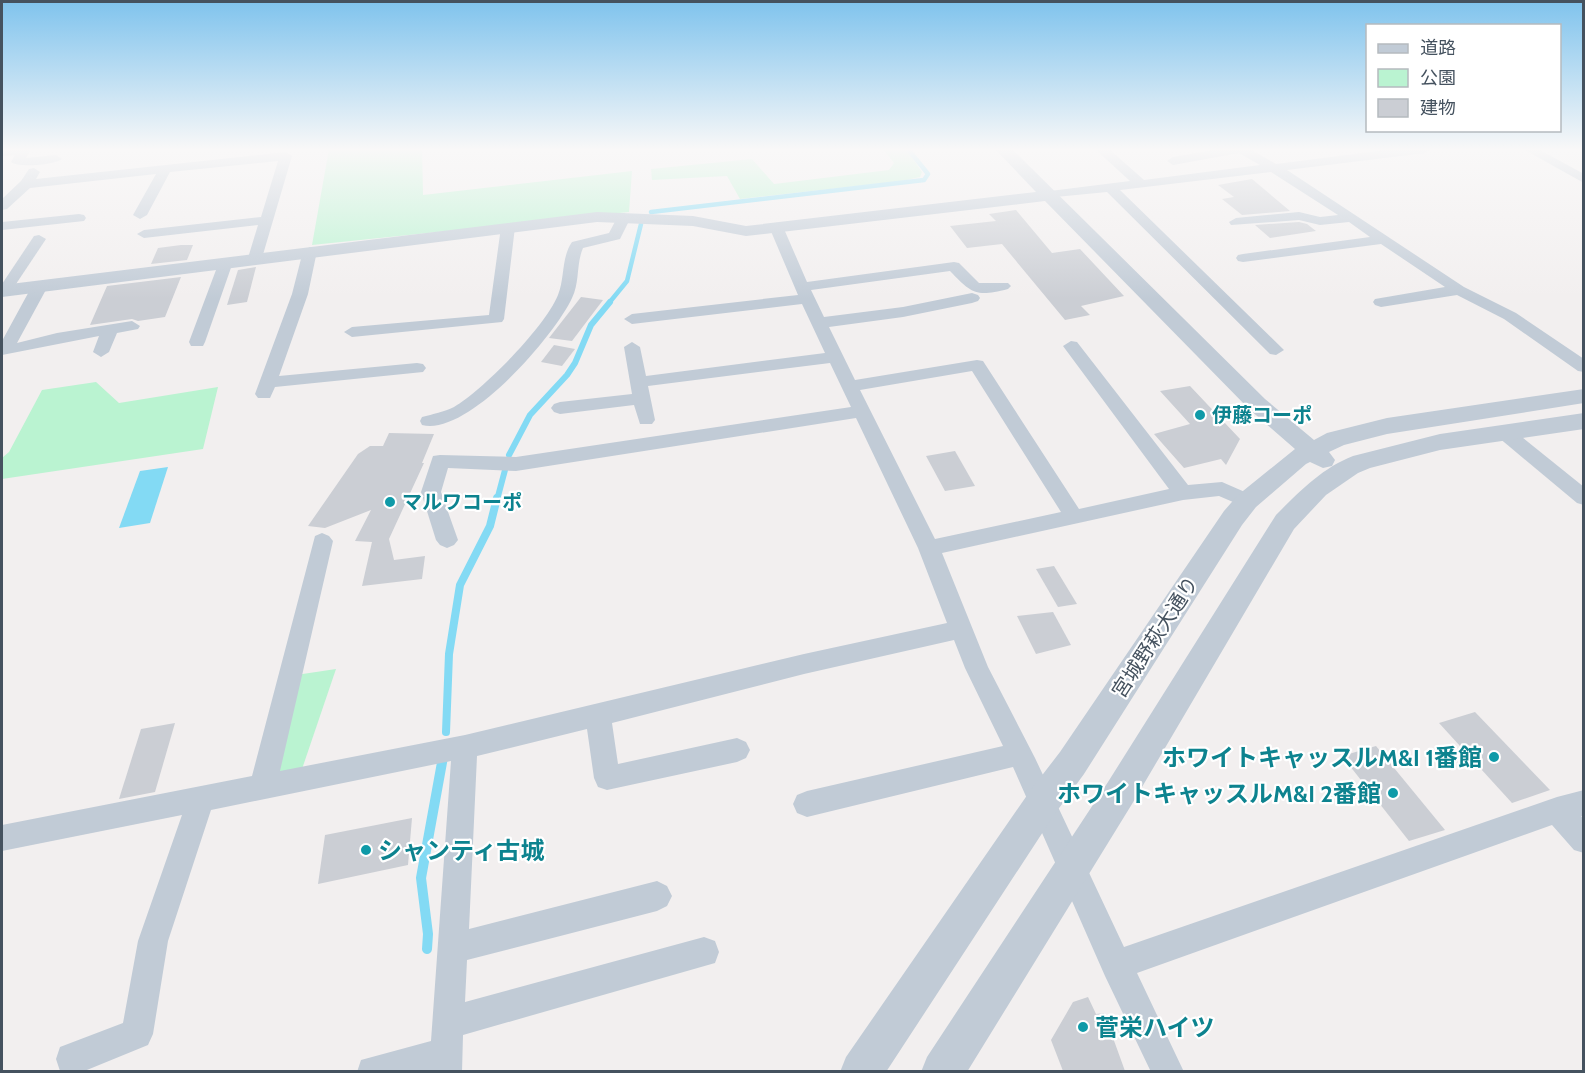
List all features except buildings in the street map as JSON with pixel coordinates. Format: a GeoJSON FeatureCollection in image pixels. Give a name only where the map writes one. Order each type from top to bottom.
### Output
{"type":"FeatureCollection","features":[{"type":"Feature","properties":{"kind":"street"},"geometry":{"type":"LineString","coordinates":[[140,215],[148,199]]}},
{"type":"Feature","properties":{"kind":"street"},"geometry":{"type":"LineString","coordinates":[[255,258],[274,199]]}},
{"type":"Feature","properties":{"kind":"street"},"geometry":{"type":"LineString","coordinates":[[3,290],[597,217],[693,221],[746,231],[1017,199]]}},
{"type":"Feature","properties":{"kind":"street"},"geometry":{"type":"LineString","coordinates":[[1054,199],[1257,404],[1339,474]]}},
{"type":"Feature","properties":{"kind":"street"},"geometry":{"type":"LineString","coordinates":[[1121,199],[1276,350]]}},
{"type":"Feature","properties":{"kind":"street"},"geometry":{"type":"LineString","coordinates":[[1322,199],[1459,290],[1510,316],[1584,367]]}},
{"type":"Feature","properties":{"kind":"street"},"geometry":{"type":"LineString","coordinates":[[1236,222],[1299,216],[1320,221],[1350,218]]}},
{"type":"Feature","properties":{"kind":"street"},"geometry":{"type":"LineString","coordinates":[[429,421],[460,411],[482,396],[559,310],[570,286],[572,254],[577,245],[615,236],[624,217]]}},
{"type":"Feature","properties":{"kind":"street"},"geometry":{"type":"LineString","coordinates":[[2,226],[79,218]]}},
{"type":"Feature","properties":{"kind":"street"},"geometry":{"type":"LineString","coordinates":[[144,234],[268,220]]}},
{"type":"Feature","properties":{"kind":"street"},"geometry":{"type":"LineString","coordinates":[[352,332],[496,319],[508,227]]}},
{"type":"Feature","properties":{"kind":"street"},"geometry":{"type":"LineString","coordinates":[[777,229],[804,293],[929,548],[960,629],[1020,753],[1116,965],[1168,1071]]}},
{"type":"Feature","properties":{"kind":"street"},"geometry":{"type":"LineString","coordinates":[[3,290],[39,239]]}},
{"type":"Feature","properties":{"kind":"street"},"geometry":{"type":"LineString","coordinates":[[1243,258],[1385,239]]}},
{"type":"Feature","properties":{"kind":"street"},"geometry":{"type":"LineString","coordinates":[[310,251],[300,294],[267,388],[417,368]]}},
{"type":"Feature","properties":{"kind":"street"},"geometry":{"type":"LineString","coordinates":[[197,342],[226,262]]}},
{"type":"Feature","properties":{"kind":"street"},"geometry":{"type":"LineString","coordinates":[[632,319],[804,293],[954,266],[975,288],[1003,286]]}},
{"type":"Feature","properties":{"kind":"street"},"geometry":{"type":"LineString","coordinates":[[40,286],[4,351],[57,338],[132,327]]}},
{"type":"Feature","properties":{"kind":"street"},"geometry":{"type":"LineString","coordinates":[[1381,302],[1459,290]]}},
{"type":"Feature","properties":{"kind":"street"},"geometry":{"type":"LineString","coordinates":[[819,323],[903,312],[972,298]]}},
{"type":"Feature","properties":{"kind":"street"},"geometry":{"type":"LineString","coordinates":[[101,352],[110,330]]}},
{"type":"Feature","properties":{"kind":"street"},"geometry":{"type":"LineString","coordinates":[[1071,346],[1183,493]]}},
{"type":"Feature","properties":{"kind":"street"},"geometry":{"type":"LineString","coordinates":[[632,348],[646,420]]}},
{"type":"Feature","properties":{"kind":"street"},"geometry":{"type":"LineString","coordinates":[[560,408],[639,391],[835,357]]}},
{"type":"Feature","properties":{"kind":"street"},"geometry":{"type":"LineString","coordinates":[[850,386],[977,365],[1074,517]]}},
{"type":"Feature","properties":{"kind":"street","name":"宮城野萩大通り"},"geometry":{"type":"LineString","coordinates":[[861,1071],[1042,803],[1072,763],[1246,501],[1298,458],[1311,450],[1357,432],[1584,396]]}},
{"type":"Feature","properties":{"kind":"street"},"geometry":{"type":"LineString","coordinates":[[447,540],[431,492],[440,461],[516,464],[861,411]]}},
{"type":"Feature","properties":{"kind":"street"},"geometry":{"type":"LineString","coordinates":[[942,1071],[1120,793],[1285,522],[1317,489],[1349,467],[1373,459],[1440,442],[1584,421]]}},
{"type":"Feature","properties":{"kind":"street"},"geometry":{"type":"LineString","coordinates":[[1505,433],[1584,498]]}},
{"type":"Feature","properties":{"kind":"street"},"geometry":{"type":"LineString","coordinates":[[929,548],[1183,493],[1222,489],[1246,501]]}},
{"type":"Feature","properties":{"kind":"street"},"geometry":{"type":"LineString","coordinates":[[264,786],[322,541]]}},
{"type":"Feature","properties":{"kind":"street"},"geometry":{"type":"LineString","coordinates":[[2,838],[465,747],[804,664],[960,629]]}},
{"type":"Feature","properties":{"kind":"street"},"geometry":{"type":"LineString","coordinates":[[598,716],[607,778],[737,750]]}},
{"type":"Feature","properties":{"kind":"street"},"geometry":{"type":"LineString","coordinates":[[446,1050],[465,747]]}},
{"type":"Feature","properties":{"kind":"street"},"geometry":{"type":"LineString","coordinates":[[807,804],[1020,753]]}},
{"type":"Feature","properties":{"kind":"street"},"geometry":{"type":"LineString","coordinates":[[72,1059],[137,1034],[153,940],[201,798]]}},
{"type":"Feature","properties":{"kind":"street"},"geometry":{"type":"LineString","coordinates":[[1116,965],[1570,807],[1584,840]]}},
{"type":"Feature","properties":{"kind":"street"},"geometry":{"type":"LineString","coordinates":[[451,949],[657,896]]}},
{"type":"Feature","properties":{"kind":"street"},"geometry":{"type":"LineString","coordinates":[[373,1071],[446,1050],[704,952]]}},
{"type":"Feature","properties":{"kind":"green space"},"geometry":{"type":"Polygon","coordinates":[[[320,199],[630,199],[629,212],[312,245],[320,199]]]}},
{"type":"Feature","properties":{"kind":"green space"},"geometry":{"type":"Polygon","coordinates":[[[96,382],[119,403],[218,387],[203,449],[2,479],[2,458],[9,452],[42,390],[96,382]]]}},
{"type":"Feature","properties":{"kind":"green space"},"geometry":{"type":"Polygon","coordinates":[[[336,669],[301,772],[275,779],[296,675],[336,669]]]}},
{"type":"Feature","properties":{"kind":"water"},"geometry":{"type":"Polygon","coordinates":[[[168,467],[150,523],[119,528],[140,471],[168,467]]]}},
{"type":"Feature","properties":{"kind":"waterway"},"geometry":{"type":"LineString","coordinates":[[651,212],[761,199]]}},
{"type":"Feature","properties":{"kind":"waterway"},"geometry":{"type":"LineString","coordinates":[[609,303],[627,281],[641,224]]}},
{"type":"Feature","properties":{"kind":"waterway"},"geometry":{"type":"LineString","coordinates":[[509,455],[530,415],[567,375],[575,363],[591,325],[610,302]]}},
{"type":"Feature","properties":{"kind":"waterway"},"geometry":{"type":"LineString","coordinates":[[497,500],[505,470]]}},
{"type":"Feature","properties":{"kind":"waterway"},"geometry":{"type":"LineString","coordinates":[[446,732],[449,654],[460,585],[490,526],[497,498]]}},
{"type":"Feature","properties":{"kind":"waterway"},"geometry":{"type":"LineString","coordinates":[[427,949],[428,934],[421,878],[443,757]]}},
{"type":"Feature","properties":{"kind":"place","name":"伊藤コーポ"},"geometry":{"type":"Point","coordinates":[1200,415]}},
{"type":"Feature","properties":{"kind":"place","name":"マルワコーポ"},"geometry":{"type":"Point","coordinates":[390,502]}},
{"type":"Feature","properties":{"kind":"place","name":"ホワイトキャッスルM&I 1番館"},"geometry":{"type":"Point","coordinates":[1494,757]}},
{"type":"Feature","properties":{"kind":"place","name":"ホワイトキャッスルM&I 2番館"},"geometry":{"type":"Point","coordinates":[1393,793]}},
{"type":"Feature","properties":{"kind":"place","name":"シャンティ古城"},"geometry":{"type":"Point","coordinates":[366,850]}},
{"type":"Feature","properties":{"kind":"place","name":"菅栄ハイツ"},"geometry":{"type":"Point","coordinates":[1083,1027]}}]}
